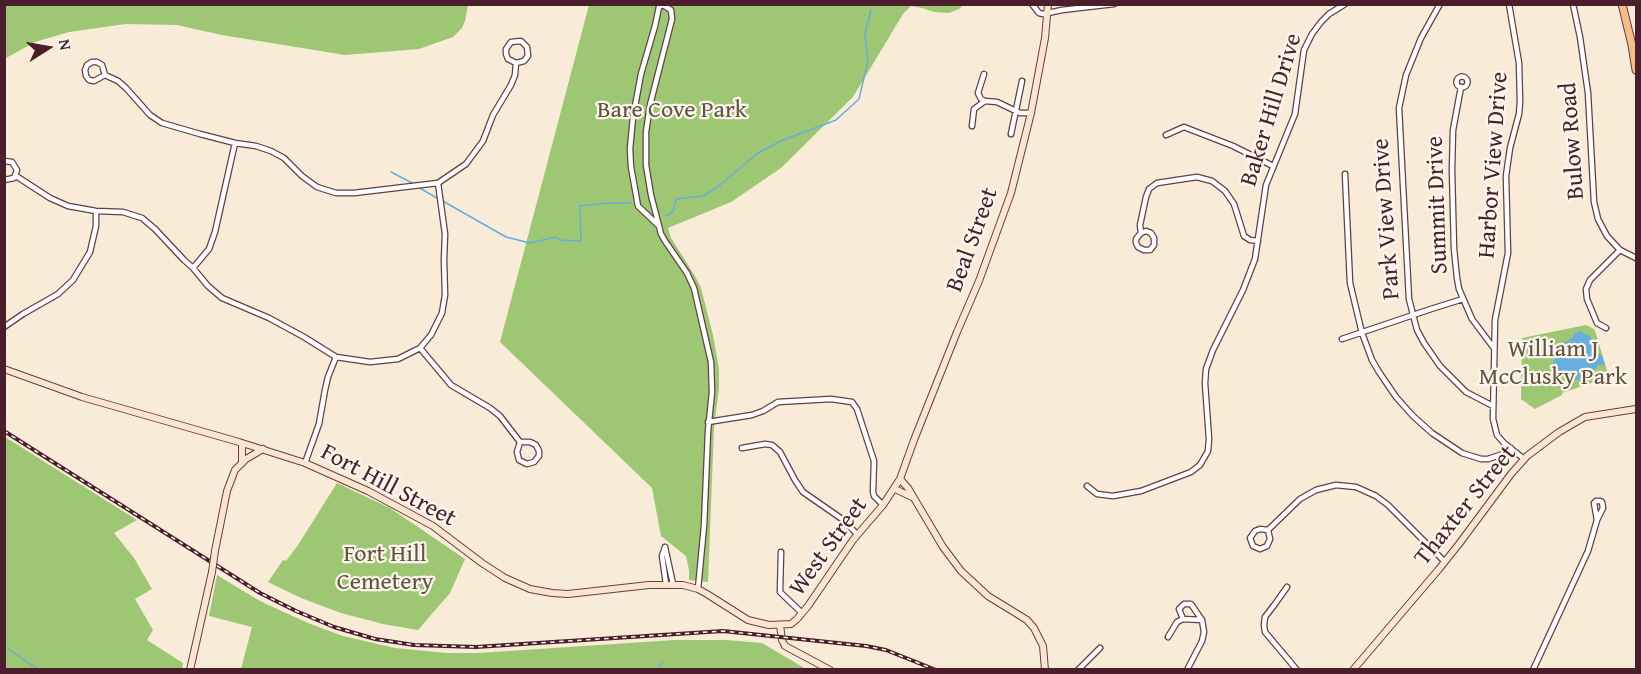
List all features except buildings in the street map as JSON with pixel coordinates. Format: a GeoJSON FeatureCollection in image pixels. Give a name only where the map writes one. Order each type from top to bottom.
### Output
{"type":"FeatureCollection","features":[{"type":"Feature","properties":{"kind":"main road"},"geometry":{"type":"LineString","coordinates":[[1622,4],[1636,70]]}},
{"type":"Feature","properties":{"kind":"street"},"geometry":{"type":"LineString","coordinates":[[1032,4],[1039,13],[1043,14],[1114,4]]}},
{"type":"Feature","properties":{"kind":"street","name":"Beal Street"},"geometry":{"type":"LineString","coordinates":[[900,480],[957,332],[980,281],[1003,217],[1023,150],[1031,113],[1045,38],[1048,4]]}},
{"type":"Feature","properties":{"kind":"street","name":"Baker Hill Drive"},"geometry":{"type":"LineString","coordinates":[[1088,486],[1097,494],[1112,495],[1141,491],[1191,472],[1200,465],[1208,451],[1206,369],[1243,290],[1254,259],[1265,191],[1295,114],[1302,58],[1316,27],[1336,9],[1346,4]]}},
{"type":"Feature","properties":{"kind":"street","name":"Park View Drive"},"geometry":{"type":"LineString","coordinates":[[1440,4],[1421,38],[1406,75],[1399,108],[1407,283],[1417,330],[1424,343],[1448,375],[1466,392],[1493,406]]}},
{"type":"Feature","properties":{"kind":"street","name":"Harbor View Drive"},"geometry":{"type":"LineString","coordinates":[[1509,4],[1519,63],[1520,102],[1506,176],[1508,253],[1495,320],[1493,419],[1495,429],[1504,443],[1524,459]]}},
{"type":"Feature","properties":{"kind":"street","name":"Bulow Road"},"geometry":{"type":"LineString","coordinates":[[1573,4],[1588,93],[1594,202],[1598,219],[1607,236],[1620,250],[1636,258]]}},
{"type":"Feature","properties":{"kind":"street"},"geometry":{"type":"LineString","coordinates":[[658,225],[638,206],[630,149],[641,74],[659,7],[663,5],[671,10],[672,20],[653,88],[646,132],[648,180],[658,225],[665,241],[692,283],[709,346],[712,372],[698,589]]}},
{"type":"Feature","properties":{"kind":"street"},"geometry":{"type":"LineString","coordinates":[[521,41],[527,47],[528,56],[524,61],[516,63],[508,59],[506,49],[511,42],[521,41]]}},
{"type":"Feature","properties":{"kind":"street"},"geometry":{"type":"LineString","coordinates":[[105,75],[102,65],[97,62],[87,65],[85,70],[89,80],[94,81],[105,75],[122,84],[150,115],[162,123],[235,143],[256,146],[284,158],[302,176],[317,186],[329,191],[360,193],[438,183],[466,164],[483,141],[493,115],[511,85],[516,63]]}},
{"type":"Feature","properties":{"kind":"street"},"geometry":{"type":"LineString","coordinates":[[984,74],[978,93],[981,99],[997,102],[1016,112],[1031,113]]}},
{"type":"Feature","properties":{"kind":"street"},"geometry":{"type":"LineString","coordinates":[[1011,134],[1022,81]]}},
{"type":"Feature","properties":{"kind":"street","name":"Summit Drive"},"geometry":{"type":"LineString","coordinates":[[1461,87],[1453,130],[1452,170],[1457,278],[1472,319],[1494,348]]}},
{"type":"Feature","properties":{"kind":"street"},"geometry":{"type":"LineString","coordinates":[[972,126],[974,109],[985,101]]}},
{"type":"Feature","properties":{"kind":"street"},"geometry":{"type":"LineString","coordinates":[[1166,135],[1177,129],[1185,128],[1233,146],[1273,166]]}},
{"type":"Feature","properties":{"kind":"street"},"geometry":{"type":"LineString","coordinates":[[193,268],[211,244],[235,143]]}},
{"type":"Feature","properties":{"kind":"street"},"geometry":{"type":"LineString","coordinates":[[4,161],[12,162],[17,170],[16,176],[11,180],[4,180]]}},
{"type":"Feature","properties":{"kind":"street"},"geometry":{"type":"LineString","coordinates":[[1345,174],[1348,268],[1353,300],[1372,360],[1387,385],[1404,406],[1432,433],[1462,453],[1481,459],[1495,457],[1511,448]]}},
{"type":"Feature","properties":{"kind":"street"},"geometry":{"type":"LineString","coordinates":[[16,176],[44,194],[75,208],[123,212],[142,218],[222,298],[268,318],[336,357],[357,361],[398,359],[420,348],[428,339],[442,313],[445,301],[445,227],[438,183]]}},
{"type":"Feature","properties":{"kind":"street","name":"Baker Hill Drive"},"geometry":{"type":"LineString","coordinates":[[1141,233],[1140,225],[1149,189],[1157,183],[1197,177],[1212,181],[1225,190],[1234,204],[1244,236],[1258,241]]}},
{"type":"Feature","properties":{"kind":"street"},"geometry":{"type":"LineString","coordinates":[[4,327],[58,294],[73,280],[90,252],[96,226],[96,211]]}},
{"type":"Feature","properties":{"kind":"street"},"geometry":{"type":"LineString","coordinates":[[1146,231],[1154,238],[1154,244],[1149,250],[1138,247],[1136,239],[1141,233],[1146,231]]}},
{"type":"Feature","properties":{"kind":"street"},"geometry":{"type":"LineString","coordinates":[[1606,328],[1597,322],[1587,299],[1586,289],[1590,280],[1620,250]]}},
{"type":"Feature","properties":{"kind":"street"},"geometry":{"type":"LineString","coordinates":[[1342,339],[1463,299]]}},
{"type":"Feature","properties":{"kind":"street"},"geometry":{"type":"LineString","coordinates":[[420,348],[451,385],[497,413],[520,442]]}},
{"type":"Feature","properties":{"kind":"street"},"geometry":{"type":"LineString","coordinates":[[305,463],[320,424],[325,390],[336,357]]}},
{"type":"Feature","properties":{"kind":"street","name":"Fort Hill Street"},"geometry":{"type":"LineString","coordinates":[[4,369],[82,397],[305,463],[368,491],[433,526],[505,579],[530,589],[568,594],[670,584],[698,589],[748,620],[760,624],[780,625]]}},
{"type":"Feature","properties":{"kind":"street"},"geometry":{"type":"LineString","coordinates":[[708,423],[752,415],[778,402],[831,399],[852,402],[857,410],[874,461],[874,496],[882,505]]}},
{"type":"Feature","properties":{"kind":"street","name":"Thaxter Street"},"geometry":{"type":"LineString","coordinates":[[1353,669],[1445,562],[1524,459],[1559,432],[1585,417],[1636,409]]}},
{"type":"Feature","properties":{"kind":"street"},"geometry":{"type":"LineString","coordinates":[[520,442],[530,442],[536,445],[539,456],[534,462],[524,463],[519,460],[517,452],[520,442]]}},
{"type":"Feature","properties":{"kind":"street"},"geometry":{"type":"LineString","coordinates":[[242,443],[242,463]]}},
{"type":"Feature","properties":{"kind":"street"},"geometry":{"type":"LineString","coordinates":[[742,448],[772,445],[780,452],[803,492],[824,505],[857,534]]}},
{"type":"Feature","properties":{"kind":"street"},"geometry":{"type":"LineString","coordinates":[[190,669],[227,491],[235,470],[263,449]]}},
{"type":"Feature","properties":{"kind":"street"},"geometry":{"type":"LineString","coordinates":[[900,480],[908,488],[943,547],[966,576],[988,596],[1027,620],[1034,627],[1043,646],[1046,669]]}},
{"type":"Feature","properties":{"kind":"street","name":"West Street"},"geometry":{"type":"LineString","coordinates":[[780,625],[791,624],[802,613],[857,534],[900,480]]}},
{"type":"Feature","properties":{"kind":"street"},"geometry":{"type":"LineString","coordinates":[[1268,530],[1300,499],[1316,490],[1336,485],[1356,487],[1376,495],[1388,505],[1445,562]]}},
{"type":"Feature","properties":{"kind":"street"},"geometry":{"type":"LineString","coordinates":[[895,489],[912,497]]}},
{"type":"Feature","properties":{"kind":"street"},"geometry":{"type":"LineString","coordinates":[[1533,669],[1584,560],[1597,520]]}},
{"type":"Feature","properties":{"kind":"street"},"geometry":{"type":"LineString","coordinates":[[1260,529],[1268,530],[1270,539],[1267,546],[1260,549],[1253,546],[1250,538],[1252,533],[1260,529]]}},
{"type":"Feature","properties":{"kind":"street"},"geometry":{"type":"LineString","coordinates":[[666,547],[670,584],[662,556],[666,547]]}},
{"type":"Feature","properties":{"kind":"street"},"geometry":{"type":"LineString","coordinates":[[782,552],[779,589],[802,613]]}},
{"type":"Feature","properties":{"kind":"street"},"geometry":{"type":"LineString","coordinates":[[1287,587],[1265,617],[1264,626],[1269,638],[1297,669]]}},
{"type":"Feature","properties":{"kind":"street"},"geometry":{"type":"LineString","coordinates":[[1184,619],[1179,609],[1184,604],[1191,604],[1202,620],[1204,632],[1202,641],[1187,669]]}},
{"type":"Feature","properties":{"kind":"street"},"geometry":{"type":"LineString","coordinates":[[1168,637],[1177,622],[1184,619],[1202,620]]}},
{"type":"Feature","properties":{"kind":"street"},"geometry":{"type":"LineString","coordinates":[[780,625],[785,646],[830,669]]}},
{"type":"Feature","properties":{"kind":"street"},"geometry":{"type":"LineString","coordinates":[[1078,669],[1100,648]]}},
{"type":"Feature","properties":{"kind":"green space"},"geometry":{"type":"Polygon","coordinates":[[[5,4],[468,5],[462,28],[453,37],[419,49],[345,55],[222,35],[177,25],[126,24],[69,32],[35,42],[6,58],[5,62],[5,4]]]}},
{"type":"Feature","properties":{"kind":"green space","name":"Bare Cove Park"},"geometry":{"type":"Polygon","coordinates":[[[589,5],[963,5],[949,13],[911,6],[903,14],[853,97],[781,168],[731,202],[668,228],[671,238],[701,288],[719,369],[714,427],[708,582],[689,580],[686,556],[661,536],[652,488],[500,342],[589,5]]]}},
{"type":"Feature","properties":{"kind":"green space","name":"William J McClusky Park"},"geometry":{"type":"Polygon","coordinates":[[[1586,325],[1594,329],[1609,377],[1562,393],[1535,409],[1521,399],[1522,338],[1586,325]]]}},
{"type":"Feature","properties":{"kind":"green space"},"geometry":{"type":"Polygon","coordinates":[[[5,437],[137,520],[114,533],[134,558],[152,589],[135,599],[153,630],[147,640],[183,663],[182,669],[5,669],[5,437]]]}},
{"type":"Feature","properties":{"kind":"green space","name":"Fort Hill Cemetery"},"geometry":{"type":"Polygon","coordinates":[[[337,483],[390,508],[465,559],[450,593],[418,630],[341,613],[301,598],[268,582],[283,560],[286,561],[298,545],[337,483]]]}},
{"type":"Feature","properties":{"kind":"green space"},"geometry":{"type":"Polygon","coordinates":[[[217,575],[260,601],[308,623],[343,636],[395,648],[447,653],[478,653],[674,640],[726,640],[762,643],[806,669],[241,669],[252,627],[209,616],[217,575]]]}},
{"type":"Feature","properties":{"kind":"water"},"geometry":{"type":"Polygon","coordinates":[[[1580,331],[1591,337],[1592,346],[1602,355],[1605,365],[1598,365],[1594,371],[1590,371],[1588,381],[1582,378],[1575,380],[1570,378],[1563,373],[1556,372],[1552,366],[1559,346],[1580,331]]]}},
{"type":"Feature","properties":{"kind":"waterway"},"geometry":{"type":"LineString","coordinates":[[666,216],[673,212],[676,199],[703,196],[720,185],[758,153],[781,141],[836,120],[859,99],[868,61],[865,34],[871,10]]}},
{"type":"Feature","properties":{"kind":"waterway"},"geometry":{"type":"LineString","coordinates":[[391,172],[414,184]]}},
{"type":"Feature","properties":{"kind":"waterway"},"geometry":{"type":"LineString","coordinates":[[418,187],[437,198]]}},
{"type":"Feature","properties":{"kind":"waterway"},"geometry":{"type":"LineString","coordinates":[[441,200],[506,237],[530,243],[556,237],[560,240],[581,241],[580,206],[631,203]]}},
{"type":"Feature","properties":{"kind":"waterway"},"geometry":{"type":"LineString","coordinates":[[4,646],[39,670]]}},
{"type":"Feature","properties":{"kind":"waterway"},"geometry":{"type":"LineString","coordinates":[[658,670],[663,661]]}},
{"type":"Feature","properties":{"kind":"railway"},"geometry":{"type":"LineString","coordinates":[[4,431],[260,593],[334,627],[375,639],[414,645],[476,647],[723,631],[866,646],[886,650],[936,670]]}}]}
